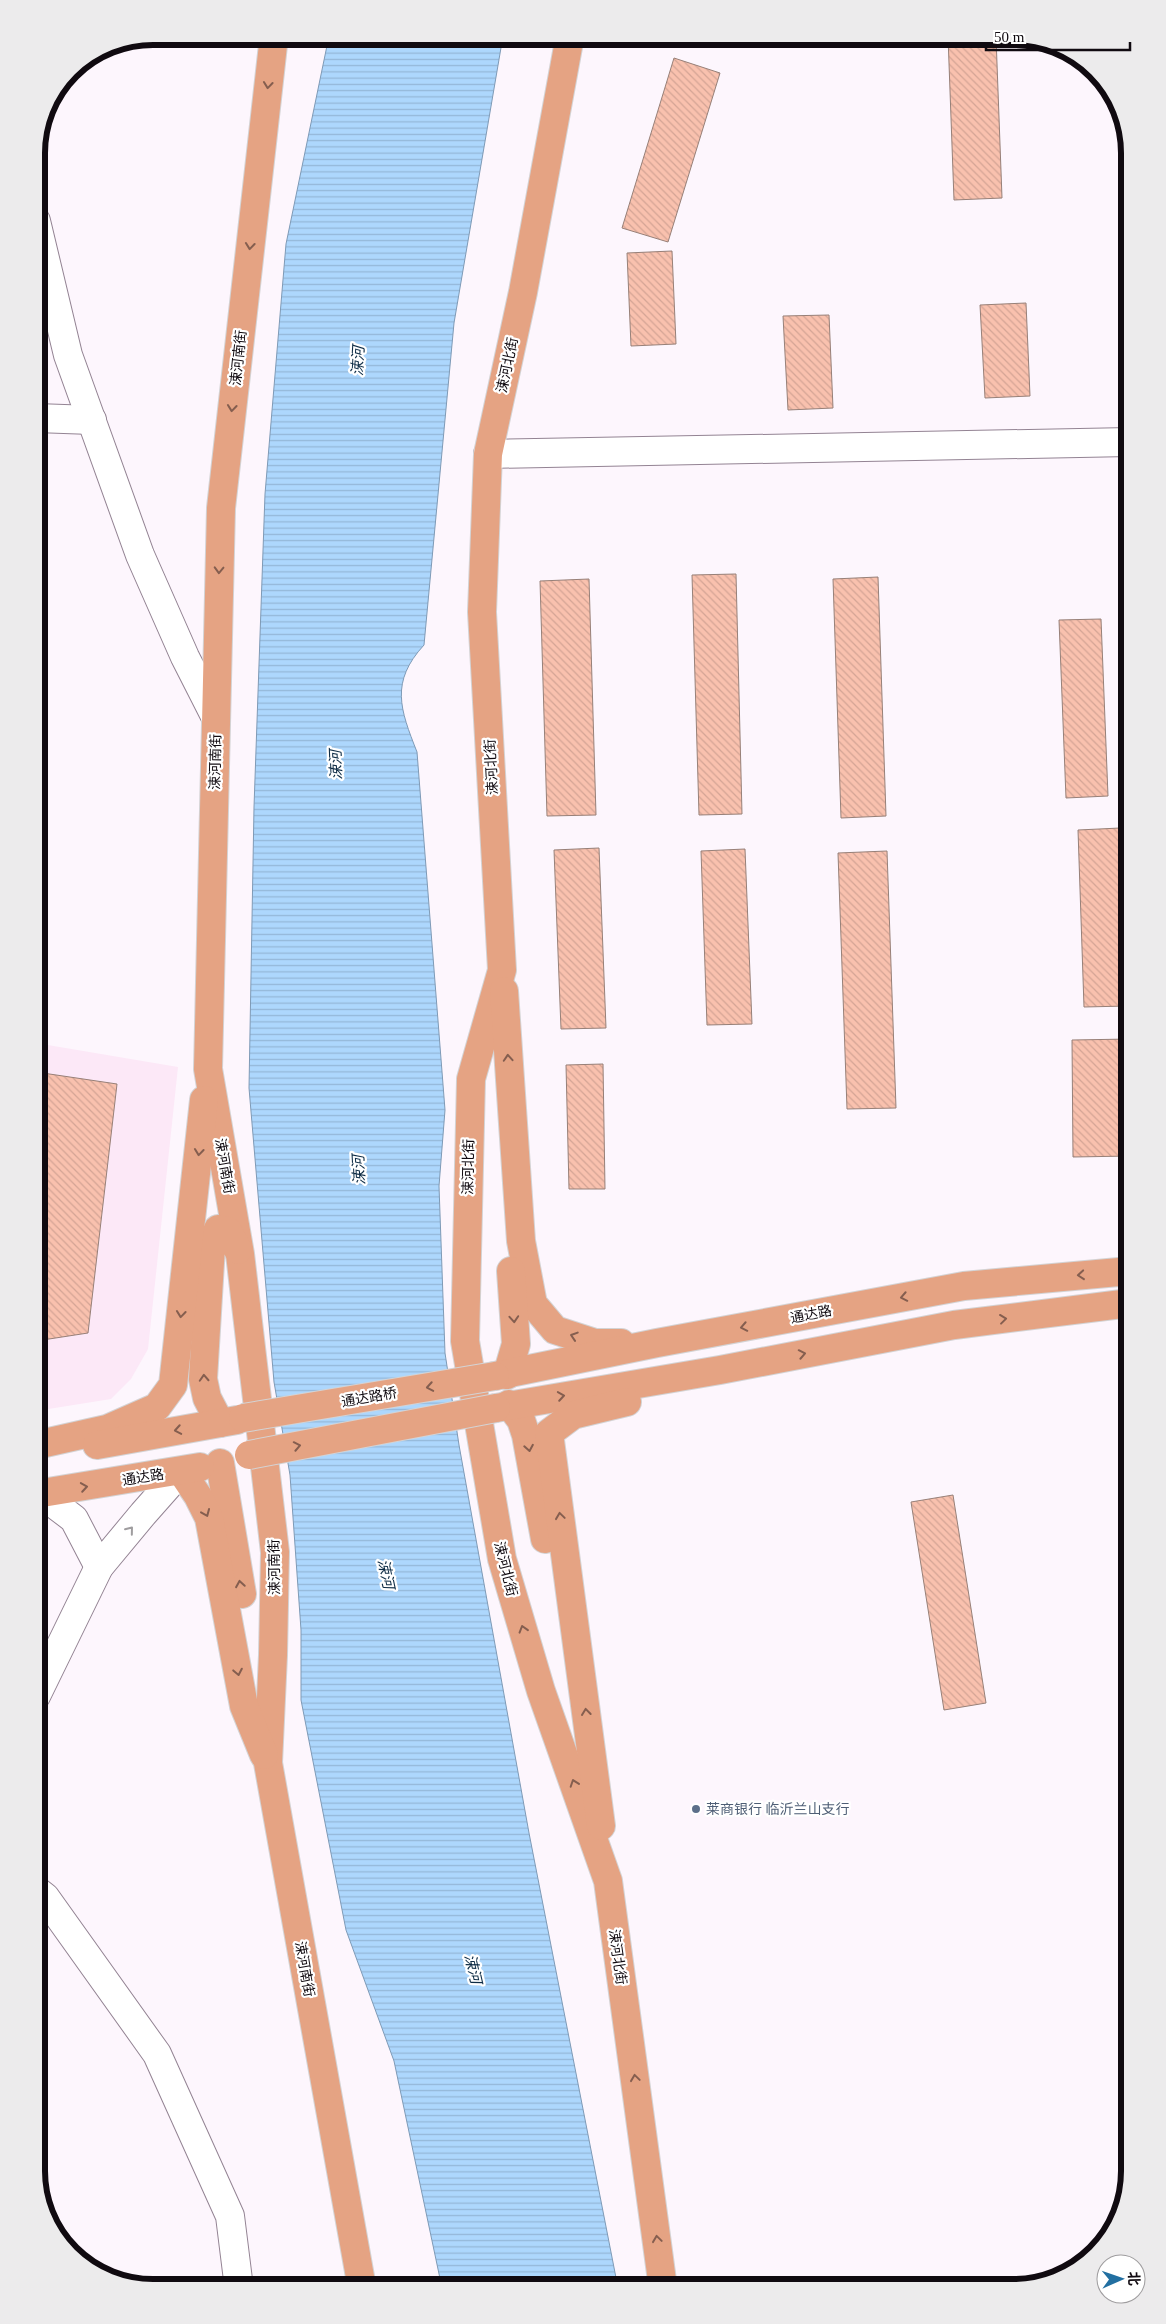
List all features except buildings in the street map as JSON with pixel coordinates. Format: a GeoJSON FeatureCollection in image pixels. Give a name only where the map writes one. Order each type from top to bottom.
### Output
{"type":"FeatureCollection","features":[{"type":"Feature","properties":{"kind":"main road","name":"涑河南街"},"geometry":{"type":"LineString","coordinates":[[273,45],[221,508],[208,1069],[240,1254],[276,1552],[268,1763],[360,2279]]}},
{"type":"Feature","properties":{"kind":"main road","name":"涑河北街"},"geometry":{"type":"LineString","coordinates":[[568,45],[523,292],[488,454],[482,612],[502,970],[471,1079],[465,1341],[502,1559],[541,1691],[608,1882],[662,2279]]}},
{"type":"Feature","properties":{"kind":"main road"},"geometry":{"type":"LineString","coordinates":[[502,970],[520,1241],[533,1304],[555,1330],[595,1343],[657,1343]]}},
{"type":"Feature","properties":{"kind":"main road"},"geometry":{"type":"LineString","coordinates":[[45,1443],[107,1429],[157,1407],[173,1385],[208,1069]]}},
{"type":"Feature","properties":{"kind":"main road"},"geometry":{"type":"LineString","coordinates":[[470,1101],[477,1092],[486,1090],[495,1091],[500,1100],[516,1344],[501,1375]]}},
{"type":"Feature","properties":{"kind":"main road"},"geometry":{"type":"LineString","coordinates":[[232,1421],[207,1398],[203,1379],[210,1246],[218,1229],[228,1230],[240,1254]]}},
{"type":"Feature","properties":{"kind":"main road","name":"通达路"},"geometry":{"type":"LineString","coordinates":[[501,1375],[657,1343],[964,1286],[1121,1272]]}},
{"type":"Feature","properties":{"kind":"main road"},"geometry":{"type":"LineString","coordinates":[[502,1406],[720,1370],[954,1324],[1121,1304]]}},
{"type":"Feature","properties":{"kind":"main road"},"geometry":{"type":"LineString","coordinates":[[608,1882],[549,1433],[573,1415],[660,1394],[720,1370]]}},
{"type":"Feature","properties":{"kind":"main road","name":"通达路桥"},"geometry":{"type":"LineString","coordinates":[[232,1421],[501,1375]]}},
{"type":"Feature","properties":{"kind":"main road"},"geometry":{"type":"LineString","coordinates":[[502,1406],[521,1420],[526,1435],[548,1553],[569,1692],[566,1702],[556,1703],[541,1691]]}},
{"type":"Feature","properties":{"kind":"main road","name":"通达路"},"geometry":{"type":"LineString","coordinates":[[45,1493],[181,1471],[249,1455],[502,1406]]}},
{"type":"Feature","properties":{"kind":"main road"},"geometry":{"type":"LineString","coordinates":[[45,1454],[232,1421]]}},
{"type":"Feature","properties":{"kind":"main road"},"geometry":{"type":"LineString","coordinates":[[220,1463],[249,1641],[258,1665],[273,1655]]}},
{"type":"Feature","properties":{"kind":"main road"},"geometry":{"type":"LineString","coordinates":[[181,1471],[198,1496],[208,1518],[244,1706],[268,1763]]}},
{"type":"Feature","properties":{"kind":"street"},"geometry":{"type":"LineString","coordinates":[[45,259],[68,355],[140,555],[185,656],[216,718]]}},
{"type":"Feature","properties":{"kind":"street"},"geometry":{"type":"LineString","coordinates":[[45,418],[92,420]]}},
{"type":"Feature","properties":{"kind":"street"},"geometry":{"type":"LineString","coordinates":[[488,454],[1121,442]]}},
{"type":"Feature","properties":{"kind":"street"},"geometry":{"type":"LineString","coordinates":[[45,1678],[99,1567],[181,1471]]}},
{"type":"Feature","properties":{"kind":"street"},"geometry":{"type":"LineString","coordinates":[[45,1498],[74,1519],[99,1567]]}},
{"type":"Feature","properties":{"kind":"street"},"geometry":{"type":"LineString","coordinates":[[45,1897],[157,2054],[230,2216],[238,2279]]}},
{"type":"Feature","properties":{"kind":"shaded area"},"geometry":{"type":"Polygon","coordinates":[[[45,1045],[178,1067],[148,1349],[131,1379],[111,1399],[45,1410],[45,1045]]]}},
{"type":"Feature","properties":{"kind":"water","name":"涑河"},"geometry":{"type":"Polygon","coordinates":[[[327,45],[501,45],[454,323],[424,645],[413,658],[406,671],[401,696],[406,722],[417,752],[445,1110],[439,1186],[445,1353],[459,1445],[529,1833],[616,2279],[440,2279],[394,2061],[346,1930],[301,1700],[301,1630],[290,1475],[274,1382],[249,1088],[254,807],[265,494],[286,244],[327,45]]]}},
{"type":"Feature","properties":{"kind":"place","name":"莱商银行 临沂兰山支行"},"geometry":{"type":"Point","coordinates":[696,1809]}}]}
